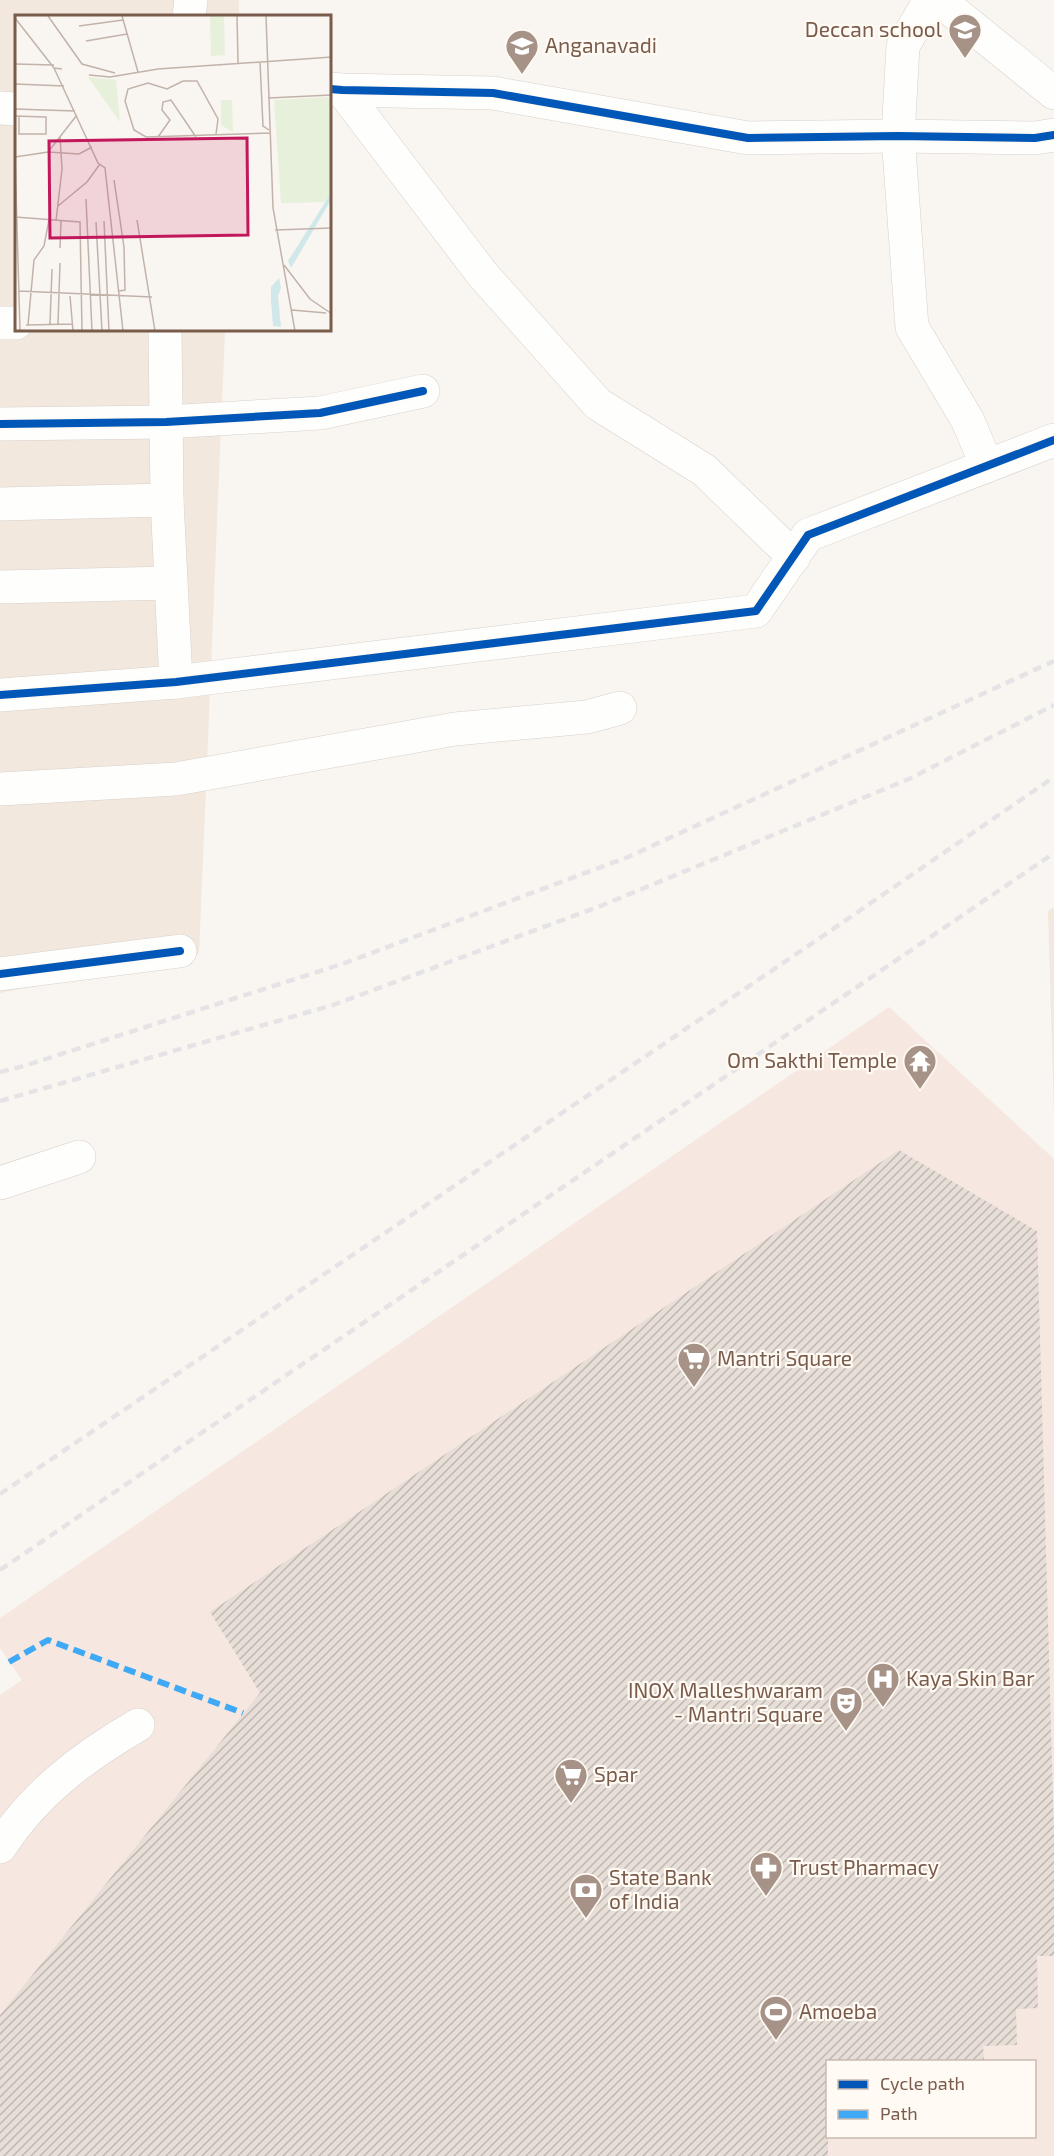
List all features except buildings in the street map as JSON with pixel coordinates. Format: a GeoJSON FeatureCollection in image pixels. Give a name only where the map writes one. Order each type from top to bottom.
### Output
{"type":"FeatureCollection","features":[{"type":"Feature","properties":{"kind":"street"},"geometry":{"type":"LineString","coordinates":[[189,15],[191,0]]}},
{"type":"Feature","properties":{"kind":"street"},"geometry":{"type":"LineString","coordinates":[[930,0],[903,46],[898,136],[912,327],[968,421],[987,466]]}},
{"type":"Feature","properties":{"kind":"street"},"geometry":{"type":"LineString","coordinates":[[939,0],[1054,93]]}},
{"type":"Feature","properties":{"kind":"street"},"geometry":{"type":"LineString","coordinates":[[336,89],[494,93],[748,138],[898,136],[1035,138],[1054,135]]}},
{"type":"Feature","properties":{"kind":"street"},"geometry":{"type":"LineString","coordinates":[[336,89],[483,275],[598,404],[704,470],[794,557]]}},
{"type":"Feature","properties":{"kind":"street"},"geometry":{"type":"LineString","coordinates":[[0,108],[15,109]]}},
{"type":"Feature","properties":{"kind":"street"},"geometry":{"type":"LineString","coordinates":[[165,332],[167,500],[176,682]]}},
{"type":"Feature","properties":{"kind":"street"},"geometry":{"type":"LineString","coordinates":[[0,424],[166,422],[320,413],[423,391]]}},
{"type":"Feature","properties":{"kind":"street"},"geometry":{"type":"LineString","coordinates":[[0,695],[176,682],[756,611],[808,535],[1054,440]]}},
{"type":"Feature","properties":{"kind":"street"},"geometry":{"type":"LineString","coordinates":[[0,504],[167,500]]}},
{"type":"Feature","properties":{"kind":"street"},"geometry":{"type":"LineString","coordinates":[[0,587],[170,583]]}},
{"type":"Feature","properties":{"kind":"street"},"geometry":{"type":"LineString","coordinates":[[0,789],[176,780],[455,729],[587,717],[620,708]]}},
{"type":"Feature","properties":{"kind":"street"},"geometry":{"type":"LineString","coordinates":[[0,974],[180,951]]}},
{"type":"Feature","properties":{"kind":"street"},"geometry":{"type":"LineString","coordinates":[[0,1183],[79,1157]]}},
{"type":"Feature","properties":{"kind":"street"},"geometry":{"type":"LineString","coordinates":[[0,1847],[40,1797],[70,1769],[102,1746],[138,1725]]}},
{"type":"Feature","properties":{"kind":"shaded area"},"geometry":{"type":"Polygon","coordinates":[[[0,0],[239,0],[239,15],[15,15],[15,332],[225,332],[199,954],[0,993],[0,0]]]}},
{"type":"Feature","properties":{"kind":"shaded area"},"geometry":{"type":"Polygon","coordinates":[[[1054,907],[1054,1116],[1048,911],[1054,907]]]}},
{"type":"Feature","properties":{"kind":"shaded area","name":"Mantri Square"},"geometry":{"type":"Polygon","coordinates":[[[889,1007],[1054,1159],[1054,2156],[0,2156],[0,1695],[22,1680],[0,1648],[0,1618],[889,1007]]]}},
{"type":"Feature","properties":{"kind":"railway"},"geometry":{"type":"LineString","coordinates":[[0,1072],[342,964],[628,857],[1054,661]]}},
{"type":"Feature","properties":{"kind":"railway"},"geometry":{"type":"LineString","coordinates":[[0,1101],[333,1005],[603,905],[909,779],[1054,705]]}},
{"type":"Feature","properties":{"kind":"railway"},"geometry":{"type":"LineString","coordinates":[[0,1494],[1054,777]]}},
{"type":"Feature","properties":{"kind":"railway"},"geometry":{"type":"LineString","coordinates":[[0,1570],[1054,853]]}},
{"type":"Feature","properties":{"kind":"marked path"},"geometry":{"type":"LineString","coordinates":[[9,1662],[48,1640],[243,1713]]}},
{"type":"Feature","properties":{"kind":"cycle path"},"geometry":{"type":"LineString","coordinates":[[332,89],[493,93],[748,138],[898,136],[1035,138],[1054,135]]}},
{"type":"Feature","properties":{"kind":"cycle path"},"geometry":{"type":"LineString","coordinates":[[0,424],[166,422],[320,413],[423,391]]}},
{"type":"Feature","properties":{"kind":"cycle path"},"geometry":{"type":"LineString","coordinates":[[0,695],[176,682],[756,611],[808,535],[1054,440]]}},
{"type":"Feature","properties":{"kind":"cycle path"},"geometry":{"type":"LineString","coordinates":[[0,974],[180,951]]}},
{"type":"Feature","properties":{"kind":"place","name":"Deccan school"},"geometry":{"type":"Point","coordinates":[965,59]}},
{"type":"Feature","properties":{"kind":"place","name":"Anganavadi"},"geometry":{"type":"Point","coordinates":[522,75]}},
{"type":"Feature","properties":{"kind":"place","name":"Om Sakthi Temple"},"geometry":{"type":"Point","coordinates":[920,1090]}},
{"type":"Feature","properties":{"kind":"place","name":"Mantri Square"},"geometry":{"type":"Point","coordinates":[694,1388]}},
{"type":"Feature","properties":{"kind":"place","name":"Kaya Skin Bar"},"geometry":{"type":"Point","coordinates":[883,1708]}},
{"type":"Feature","properties":{"kind":"place","name":"INOX Malleshwaram - Mantri Square"},"geometry":{"type":"Point","coordinates":[846,1732]}},
{"type":"Feature","properties":{"kind":"place","name":"Spar"},"geometry":{"type":"Point","coordinates":[571,1804]}},
{"type":"Feature","properties":{"kind":"place","name":"Trust Pharmacy"},"geometry":{"type":"Point","coordinates":[766,1897]}},
{"type":"Feature","properties":{"kind":"place","name":"State Bank of India"},"geometry":{"type":"Point","coordinates":[586,1919]}},
{"type":"Feature","properties":{"kind":"place","name":"Amoeba"},"geometry":{"type":"Point","coordinates":[776,2041]}}]}
